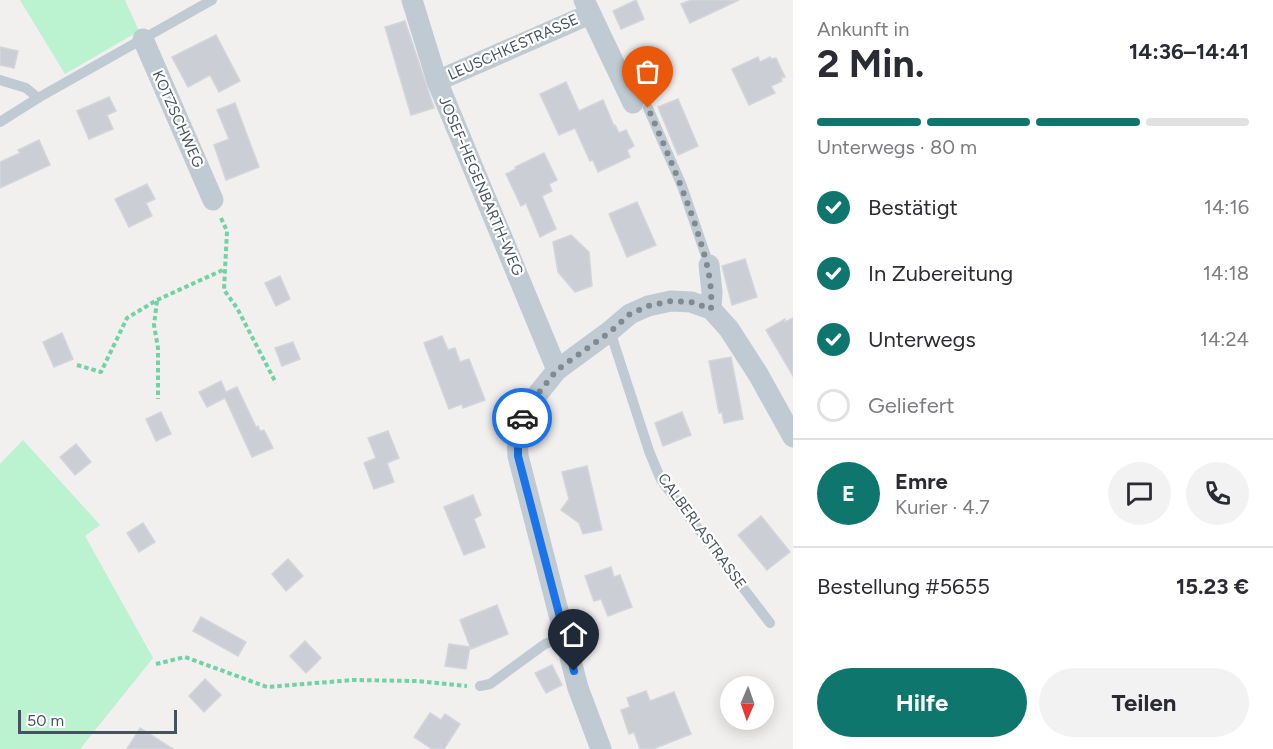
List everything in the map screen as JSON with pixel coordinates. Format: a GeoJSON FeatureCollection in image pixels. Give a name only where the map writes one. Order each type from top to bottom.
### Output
{"type":"FeatureCollection","features":[{"type":"Feature","properties":{"kind":"street","name":"JOSEF-HEGENBARTH-WEG"},"geometry":{"type":"LineString","coordinates":[[412,0],[437,81],[557,370]]}},
{"type":"Feature","properties":{"kind":"street","name":"LEUSCHKESTRASSE"},"geometry":{"type":"LineString","coordinates":[[437,81],[587,7]]}},
{"type":"Feature","properties":{"kind":"street"},"geometry":{"type":"LineString","coordinates":[[587,7],[640,106]]}},
{"type":"Feature","properties":{"kind":"street","name":"KOTZSCHWEG"},"geometry":{"type":"LineString","coordinates":[[142,39],[213,200]]}},
{"type":"Feature","properties":{"kind":"street"},"geometry":{"type":"LineString","coordinates":[[709,265],[711,309]]}},
{"type":"Feature","properties":{"kind":"street"},"geometry":{"type":"LineString","coordinates":[[601,749],[578,688],[518,456],[518,433],[524,411],[557,370],[610,332],[630,314],[648,306],[671,301],[691,302],[711,309],[729,329],[793,437]]}},
{"type":"Feature","properties":{"kind":"lane"},"geometry":{"type":"LineString","coordinates":[[0,122],[38,98],[212,0]]}},
{"type":"Feature","properties":{"kind":"lane"},"geometry":{"type":"LineString","coordinates":[[0,80],[26,88],[38,98]]}},
{"type":"Feature","properties":{"kind":"lane"},"geometry":{"type":"LineString","coordinates":[[640,106],[682,186],[709,265]]}},
{"type":"Feature","properties":{"kind":"lane","name":"CALBERLASTRASSE"},"geometry":{"type":"LineString","coordinates":[[610,332],[649,451],[662,480],[770,623]]}},
{"type":"Feature","properties":{"kind":"lane"},"geometry":{"type":"LineString","coordinates":[[480,686],[490,684],[545,644],[564,637]]}},
{"type":"Feature","properties":{"kind":"path"},"geometry":{"type":"LineString","coordinates":[[213,200],[226,231],[224,290],[237,308],[276,383]]}},
{"type":"Feature","properties":{"kind":"path"},"geometry":{"type":"LineString","coordinates":[[77,365],[101,372],[127,318],[157,300],[225,269]]}},
{"type":"Feature","properties":{"kind":"path"},"geometry":{"type":"LineString","coordinates":[[157,300],[154,325],[158,348],[158,399]]}},
{"type":"Feature","properties":{"kind":"path"},"geometry":{"type":"LineString","coordinates":[[156,664],[185,657],[267,687],[353,680],[417,681],[455,686],[480,686]]}},
{"type":"Feature","properties":{"kind":"green space"},"geometry":{"type":"Polygon","coordinates":[[[20,0],[125,0],[139,31],[65,74],[20,0]]]}},
{"type":"Feature","properties":{"kind":"green space"},"geometry":{"type":"Polygon","coordinates":[[[23,440],[100,525],[85,536],[153,658],[80,749],[0,749],[0,464],[23,440]]]}},
{"type":"Feature","properties":{"kind":"building"},"geometry":{"type":"Polygon","coordinates":[[[636,0],[644,19],[621,29],[613,11],[636,0]]]}},
{"type":"Feature","properties":{"kind":"building"},"geometry":{"type":"Polygon","coordinates":[[[691,0],[739,0],[690,23],[681,4],[691,0]]]}},
{"type":"Feature","properties":{"kind":"building"},"geometry":{"type":"Polygon","coordinates":[[[405,21],[434,108],[411,115],[385,27],[405,21]]]}},
{"type":"Feature","properties":{"kind":"building"},"geometry":{"type":"Polygon","coordinates":[[[216,35],[240,81],[219,92],[210,75],[188,87],[172,57],[216,35]]]}},
{"type":"Feature","properties":{"kind":"building"},"geometry":{"type":"Polygon","coordinates":[[[0,47],[18,51],[14,68],[0,65],[0,47]]]}},
{"type":"Feature","properties":{"kind":"building"},"geometry":{"type":"Polygon","coordinates":[[[758,57],[760,62],[770,57],[771,59],[776,58],[785,77],[771,86],[775,93],[749,105],[732,69],[758,57]]]}},
{"type":"Feature","properties":{"kind":"building"},"geometry":{"type":"Polygon","coordinates":[[[566,82],[579,111],[603,100],[614,126],[619,133],[626,130],[634,146],[627,150],[630,157],[598,172],[593,160],[590,161],[575,128],[559,135],[540,94],[566,82]]]}},
{"type":"Feature","properties":{"kind":"building"},"geometry":{"type":"Polygon","coordinates":[[[109,97],[116,111],[107,115],[113,129],[89,139],[77,111],[109,97]]]}},
{"type":"Feature","properties":{"kind":"building"},"geometry":{"type":"Polygon","coordinates":[[[678,99],[698,146],[678,155],[658,107],[678,99]]]}},
{"type":"Feature","properties":{"kind":"building"},"geometry":{"type":"Polygon","coordinates":[[[235,103],[259,167],[226,180],[214,145],[229,139],[217,110],[235,103]]]}},
{"type":"Feature","properties":{"kind":"building"},"geometry":{"type":"Polygon","coordinates":[[[39,140],[50,165],[0,188],[0,162],[20,153],[18,150],[39,140]]]}},
{"type":"Feature","properties":{"kind":"building"},"geometry":{"type":"Polygon","coordinates":[[[544,153],[557,180],[549,184],[552,191],[542,196],[556,229],[540,237],[526,203],[521,206],[506,174],[544,153]]]}},
{"type":"Feature","properties":{"kind":"building"},"geometry":{"type":"Polygon","coordinates":[[[147,184],[155,199],[146,203],[152,216],[129,227],[115,199],[147,184]]]}},
{"type":"Feature","properties":{"kind":"building"},"geometry":{"type":"Polygon","coordinates":[[[637,202],[656,245],[627,257],[609,214],[637,202]]]}},
{"type":"Feature","properties":{"kind":"building"},"geometry":{"type":"Polygon","coordinates":[[[571,235],[589,252],[592,286],[575,292],[558,272],[553,242],[571,235]]]}},
{"type":"Feature","properties":{"kind":"building"},"geometry":{"type":"Polygon","coordinates":[[[745,259],[757,297],[732,305],[722,266],[745,259]]]}},
{"type":"Feature","properties":{"kind":"building"},"geometry":{"type":"Polygon","coordinates":[[[280,276],[290,299],[276,306],[265,283],[280,276]]]}},
{"type":"Feature","properties":{"kind":"building"},"geometry":{"type":"Polygon","coordinates":[[[793,318],[793,376],[766,330],[785,319],[785,322],[793,318]]]}},
{"type":"Feature","properties":{"kind":"building"},"geometry":{"type":"Polygon","coordinates":[[[62,333],[73,359],[54,367],[43,342],[62,333]]]}},
{"type":"Feature","properties":{"kind":"building"},"geometry":{"type":"Polygon","coordinates":[[[442,336],[448,350],[455,348],[460,362],[469,359],[485,400],[463,408],[462,404],[449,409],[424,343],[442,336]]]}},
{"type":"Feature","properties":{"kind":"building"},"geometry":{"type":"Polygon","coordinates":[[[293,342],[300,359],[282,366],[275,348],[293,342]]]}},
{"type":"Feature","properties":{"kind":"building"},"geometry":{"type":"Polygon","coordinates":[[[731,357],[743,419],[724,423],[722,412],[719,413],[709,361],[731,357]]]}},
{"type":"Feature","properties":{"kind":"building"},"geometry":{"type":"Polygon","coordinates":[[[221,381],[226,392],[237,387],[256,427],[258,426],[260,431],[264,430],[273,448],[252,457],[225,398],[207,407],[199,392],[221,381]]]}},
{"type":"Feature","properties":{"kind":"building"},"geometry":{"type":"Polygon","coordinates":[[[161,412],[171,434],[156,441],[146,419],[161,412]]]}},
{"type":"Feature","properties":{"kind":"building"},"geometry":{"type":"Polygon","coordinates":[[[682,412],[691,435],[663,446],[655,423],[682,412]]]}},
{"type":"Feature","properties":{"kind":"building"},"geometry":{"type":"Polygon","coordinates":[[[388,431],[399,458],[387,463],[394,482],[374,489],[364,463],[376,458],[368,438],[388,431]]]}},
{"type":"Feature","properties":{"kind":"building"},"geometry":{"type":"Polygon","coordinates":[[[76,444],[91,462],[75,475],[60,457],[76,444]]]}},
{"type":"Feature","properties":{"kind":"building"},"geometry":{"type":"Polygon","coordinates":[[[587,466],[602,530],[583,534],[579,523],[561,510],[569,499],[562,472],[587,466]]]}},
{"type":"Feature","properties":{"kind":"building"},"geometry":{"type":"Polygon","coordinates":[[[473,495],[481,515],[474,519],[485,547],[464,555],[444,507],[473,495]]]}},
{"type":"Feature","properties":{"kind":"building"},"geometry":{"type":"Polygon","coordinates":[[[761,516],[790,552],[767,570],[738,535],[761,516]]]}},
{"type":"Feature","properties":{"kind":"building"},"geometry":{"type":"Polygon","coordinates":[[[143,523],[155,542],[139,552],[127,533],[143,523]]]}},
{"type":"Feature","properties":{"kind":"building"},"geometry":{"type":"Polygon","coordinates":[[[288,559],[303,576],[286,591],[272,574],[288,559]]]}},
{"type":"Feature","properties":{"kind":"building"},"geometry":{"type":"Polygon","coordinates":[[[611,567],[614,577],[620,575],[632,607],[608,616],[601,599],[594,601],[585,576],[611,567]]]}},
{"type":"Feature","properties":{"kind":"building"},"geometry":{"type":"Polygon","coordinates":[[[497,605],[508,634],[471,649],[460,620],[497,605]]]}},
{"type":"Feature","properties":{"kind":"building"},"geometry":{"type":"Polygon","coordinates":[[[201,617],[246,642],[238,656],[193,631],[201,617]]]}},
{"type":"Feature","properties":{"kind":"building"},"geometry":{"type":"Polygon","coordinates":[[[305,641],[321,658],[306,673],[290,656],[305,641]]]}},
{"type":"Feature","properties":{"kind":"building"},"geometry":{"type":"Polygon","coordinates":[[[449,644],[470,647],[466,669],[445,666],[449,644]]]}},
{"type":"Feature","properties":{"kind":"building"},"geometry":{"type":"Polygon","coordinates":[[[552,665],[562,685],[546,693],[535,673],[552,665]]]}},
{"type":"Feature","properties":{"kind":"building"},"geometry":{"type":"Polygon","coordinates":[[[205,679],[221,695],[204,712],[189,696],[205,679]]]}},
{"type":"Feature","properties":{"kind":"building"},"geometry":{"type":"Polygon","coordinates":[[[646,691],[650,701],[674,692],[691,734],[653,749],[640,749],[634,732],[629,734],[621,710],[630,707],[627,698],[646,691]]]}},
{"type":"Feature","properties":{"kind":"building"},"geometry":{"type":"Polygon","coordinates":[[[430,713],[441,720],[445,714],[460,724],[444,749],[432,749],[414,737],[430,713]]]}},
{"type":"Feature","properties":{"kind":"building"},"geometry":{"type":"Polygon","coordinates":[[[140,728],[173,749],[127,749],[140,728]]]}},
{"type":"Feature","properties":{"kind":"way so far"},"geometry":{"type":"LineString","coordinates":[[522,418],[524,411],[557,370],[610,332],[630,314],[648,306],[671,301],[691,302],[711,309],[709,265],[682,186],[648,108]]}},
{"type":"Feature","properties":{"kind":"route"},"geometry":{"type":"LineString","coordinates":[[522,418],[518,433],[518,456],[574,671]]}}]}
